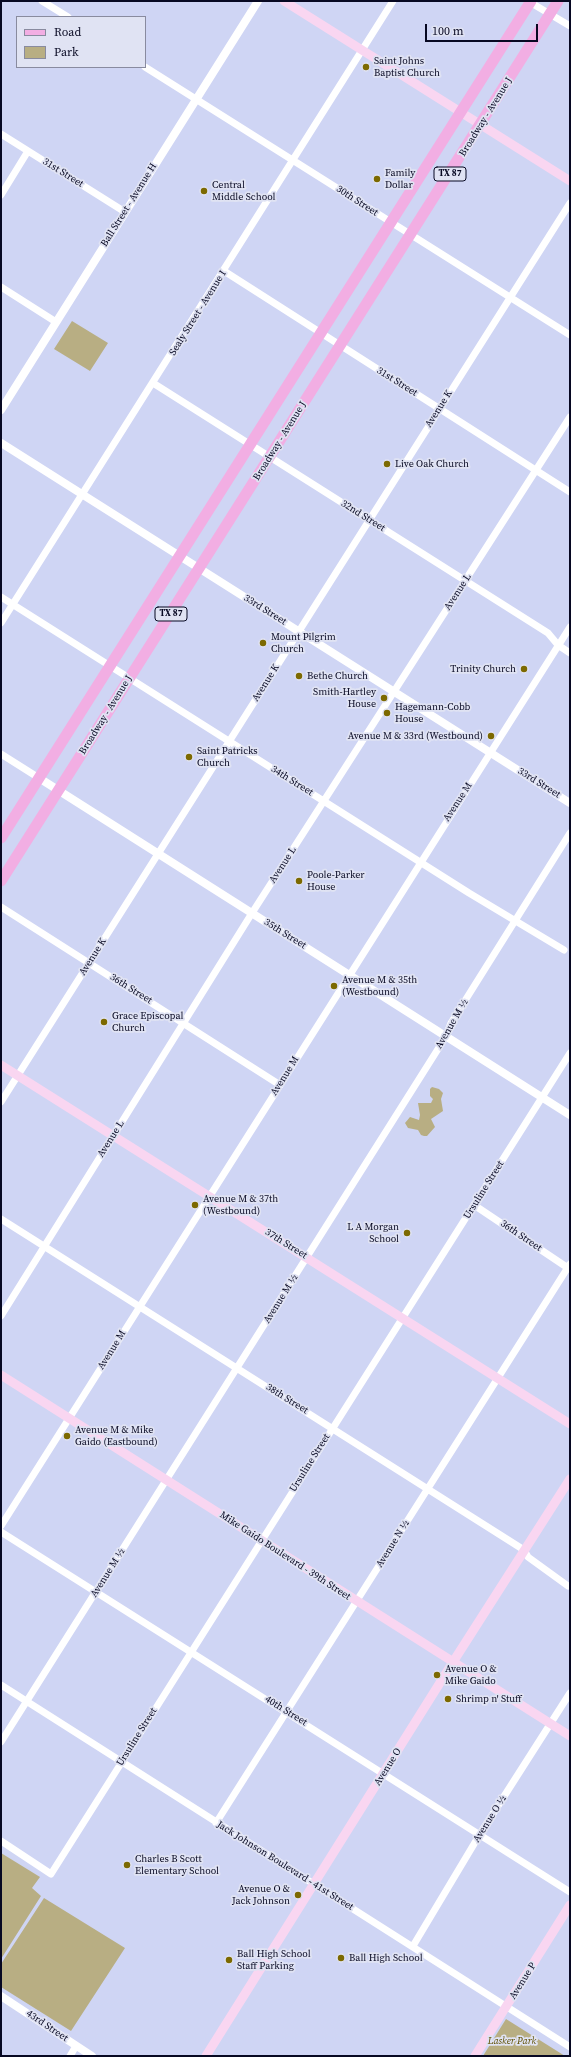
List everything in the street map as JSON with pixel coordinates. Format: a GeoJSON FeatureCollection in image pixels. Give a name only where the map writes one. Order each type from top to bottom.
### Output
{"type":"FeatureCollection","features":[{"type":"Feature","properties":{"kind":"main road"},"geometry":{"type":"LineString","coordinates":[[284,1],[570,181]]}},
{"type":"Feature","properties":{"kind":"main road","name":"TX 87"},"geometry":{"type":"LineString","coordinates":[[1,838],[321,334],[530,1]]}},
{"type":"Feature","properties":{"kind":"main road","name":"Broadway - Avenue J"},"geometry":{"type":"LineString","coordinates":[[1,881],[481,125],[558,1]]}},
{"type":"Feature","properties":{"kind":"main road","name":"37th Street"},"geometry":{"type":"LineString","coordinates":[[1,1065],[570,1424]]}},
{"type":"Feature","properties":{"kind":"main road","name":"Mike Gaido Boulevard - 39th Street"},"geometry":{"type":"LineString","coordinates":[[1,1375],[570,1736]]}},
{"type":"Feature","properties":{"kind":"main road","name":"Avenue O"},"geometry":{"type":"LineString","coordinates":[[206,2056],[453,1662],[570,1479]]}},
{"type":"Feature","properties":{"kind":"main road","name":"Avenue P"},"geometry":{"type":"LineString","coordinates":[[475,2056],[570,1905]]}},
{"type":"Feature","properties":{"kind":"street"},"geometry":{"type":"LineString","coordinates":[[42,1],[66,16]]}},
{"type":"Feature","properties":{"kind":"street","name":"Ball Street - Avenue H"},"geometry":{"type":"LineString","coordinates":[[1,410],[258,1]]}},
{"type":"Feature","properties":{"kind":"street","name":"Sealy Street - Avenue I"},"geometry":{"type":"LineString","coordinates":[[1,623],[294,161],[393,1]]}},
{"type":"Feature","properties":{"kind":"street"},"geometry":{"type":"LineString","coordinates":[[530,1],[570,26]]}},
{"type":"Feature","properties":{"kind":"street","name":"30th Street"},"geometry":{"type":"LineString","coordinates":[[146,68],[570,335]]}},
{"type":"Feature","properties":{"kind":"street","name":"31st Street"},"geometry":{"type":"LineString","coordinates":[[1,134],[125,212]]}},
{"type":"Feature","properties":{"kind":"street"},"geometry":{"type":"LineString","coordinates":[[1,195],[28,151]]}},
{"type":"Feature","properties":{"kind":"street","name":"Avenue K"},"geometry":{"type":"LineString","coordinates":[[1,1102],[570,203]]}},
{"type":"Feature","properties":{"kind":"street","name":"31st Street"},"geometry":{"type":"LineString","coordinates":[[224,271],[570,492]]}},
{"type":"Feature","properties":{"kind":"street"},"geometry":{"type":"LineString","coordinates":[[1,287],[56,322]]}},
{"type":"Feature","properties":{"kind":"street","name":"32nd Street"},"geometry":{"type":"LineString","coordinates":[[153,383],[269,458],[548,633],[558,645],[570,653]]}},
{"type":"Feature","properties":{"kind":"street","name":"Avenue L"},"geometry":{"type":"LineString","coordinates":[[1,1316],[252,913],[570,417]]}},
{"type":"Feature","properties":{"kind":"street","name":"33rd Street"},"geometry":{"type":"LineString","coordinates":[[1,443],[570,803]]}},
{"type":"Feature","properties":{"kind":"street","name":"34th Street"},"geometry":{"type":"LineString","coordinates":[[1,597],[514,922],[518,922],[564,950]]}},
{"type":"Feature","properties":{"kind":"street","name":"Avenue M"},"geometry":{"type":"LineString","coordinates":[[1,1526],[570,627]]}},
{"type":"Feature","properties":{"kind":"street","name":"35th Street"},"geometry":{"type":"LineString","coordinates":[[1,754],[570,1115]]}},
{"type":"Feature","properties":{"kind":"street","name":"Avenue M ½"},"geometry":{"type":"LineString","coordinates":[[1,1742],[446,1036],[448,1027],[570,833]]}},
{"type":"Feature","properties":{"kind":"street","name":"36th Street"},"geometry":{"type":"LineString","coordinates":[[1,907],[184,1022],[280,1085]]}},
{"type":"Feature","properties":{"kind":"street","name":"Ursuline Street"},"geometry":{"type":"LineString","coordinates":[[1,1841],[51,1874],[190,1651],[262,1540],[570,1053]]}},
{"type":"Feature","properties":{"kind":"street","name":"36th Street"},"geometry":{"type":"LineString","coordinates":[[474,1205],[569,1266]]}},
{"type":"Feature","properties":{"kind":"street","name":"38th Street"},"geometry":{"type":"LineString","coordinates":[[1,1219],[524,1550],[528,1557],[568,1586]]}},
{"type":"Feature","properties":{"kind":"street","name":"Avenue N ½"},"geometry":{"type":"LineString","coordinates":[[216,1822],[569,1266]]}},
{"type":"Feature","properties":{"kind":"street","name":"40th Street"},"geometry":{"type":"LineString","coordinates":[[1,1532],[570,1892]]}},
{"type":"Feature","properties":{"kind":"street","name":"Jack Johnson Boulevard - 41st Street"},"geometry":{"type":"LineString","coordinates":[[1,1685],[570,2047]]}},
{"type":"Feature","properties":{"kind":"street","name":"Avenue O ½"},"geometry":{"type":"LineString","coordinates":[[413,1946],[480,1834],[570,1693]]}},
{"type":"Feature","properties":{"kind":"street","name":"43rd Street"},"geometry":{"type":"LineString","coordinates":[[1,1996],[92,2056]]}},
{"type":"Feature","properties":{"kind":"street"},"geometry":{"type":"LineString","coordinates":[[70,2056],[76,2046]]}},
{"type":"Feature","properties":{"kind":"green space"},"geometry":{"type":"Polygon","coordinates":[[[72,321],[108,343],[90,371],[54,349],[72,321]]]}},
{"type":"Feature","properties":{"kind":"green space"},"geometry":{"type":"Polygon","coordinates":[[[432,1087],[439,1089],[443,1093],[441,1099],[443,1111],[431,1119],[435,1127],[427,1136],[424,1136],[421,1135],[418,1130],[408,1128],[405,1123],[410,1117],[419,1120],[420,1115],[418,1103],[431,1103],[433,1099],[430,1096],[430,1089],[432,1087]]]}},
{"type":"Feature","properties":{"kind":"green space"},"geometry":{"type":"Polygon","coordinates":[[[1,1853],[40,1877],[32,1888],[41,1896],[1,1959],[1,1853]]]}},
{"type":"Feature","properties":{"kind":"green space"},"geometry":{"type":"Polygon","coordinates":[[[44,1898],[125,1948],[71,2031],[1,1987],[1,1964],[44,1898]]]}},
{"type":"Feature","properties":{"kind":"green space","name":"Lasker Park"},"geometry":{"type":"Polygon","coordinates":[[[506,2019],[565,2056],[483,2056],[506,2019]]]}},
{"type":"Feature","properties":{"kind":"place","name":"Saint Johns Baptist Church"},"geometry":{"type":"Point","coordinates":[366,67]}},
{"type":"Feature","properties":{"kind":"place","name":"Family Dollar"},"geometry":{"type":"Point","coordinates":[377,179]}},
{"type":"Feature","properties":{"kind":"place","name":"Central Middle School"},"geometry":{"type":"Point","coordinates":[204,191]}},
{"type":"Feature","properties":{"kind":"place","name":"Live Oak Church"},"geometry":{"type":"Point","coordinates":[387,464]}},
{"type":"Feature","properties":{"kind":"place","name":"Mount Pilgrim Church"},"geometry":{"type":"Point","coordinates":[263,643]}},
{"type":"Feature","properties":{"kind":"place","name":"Trinity Church"},"geometry":{"type":"Point","coordinates":[524,669]}},
{"type":"Feature","properties":{"kind":"place","name":"Bethe Church"},"geometry":{"type":"Point","coordinates":[299,676]}},
{"type":"Feature","properties":{"kind":"place","name":"Smith-Hartley House"},"geometry":{"type":"Point","coordinates":[384,698]}},
{"type":"Feature","properties":{"kind":"place","name":"Hagemann-Cobb House"},"geometry":{"type":"Point","coordinates":[387,713]}},
{"type":"Feature","properties":{"kind":"place","name":"Avenue M & 33rd (Westbound)"},"geometry":{"type":"Point","coordinates":[491,736]}},
{"type":"Feature","properties":{"kind":"place","name":"Saint Patricks Church"},"geometry":{"type":"Point","coordinates":[189,757]}},
{"type":"Feature","properties":{"kind":"place","name":"Poole-Parker House"},"geometry":{"type":"Point","coordinates":[299,881]}},
{"type":"Feature","properties":{"kind":"place","name":"Avenue M & 35th (Westbound)"},"geometry":{"type":"Point","coordinates":[334,986]}},
{"type":"Feature","properties":{"kind":"place","name":"Grace Episcopal Church"},"geometry":{"type":"Point","coordinates":[104,1022]}},
{"type":"Feature","properties":{"kind":"place","name":"Avenue M & 37th (Westbound)"},"geometry":{"type":"Point","coordinates":[195,1205]}},
{"type":"Feature","properties":{"kind":"place","name":"L A Morgan School"},"geometry":{"type":"Point","coordinates":[407,1233]}},
{"type":"Feature","properties":{"kind":"place","name":"Avenue M & Mike Gaido (Eastbound)"},"geometry":{"type":"Point","coordinates":[67,1436]}},
{"type":"Feature","properties":{"kind":"place","name":"Avenue O & Mike Gaido"},"geometry":{"type":"Point","coordinates":[437,1675]}},
{"type":"Feature","properties":{"kind":"place","name":"Shrimp n' Stuff"},"geometry":{"type":"Point","coordinates":[448,1699]}},
{"type":"Feature","properties":{"kind":"place","name":"Charles B Scott Elementary School"},"geometry":{"type":"Point","coordinates":[127,1865]}},
{"type":"Feature","properties":{"kind":"place","name":"Avenue O & Jack Johnson"},"geometry":{"type":"Point","coordinates":[298,1895]}},
{"type":"Feature","properties":{"kind":"place","name":"Ball High School"},"geometry":{"type":"Point","coordinates":[341,1958]}},
{"type":"Feature","properties":{"kind":"place","name":"Ball High School Staff Parking"},"geometry":{"type":"Point","coordinates":[229,1960]}}]}
